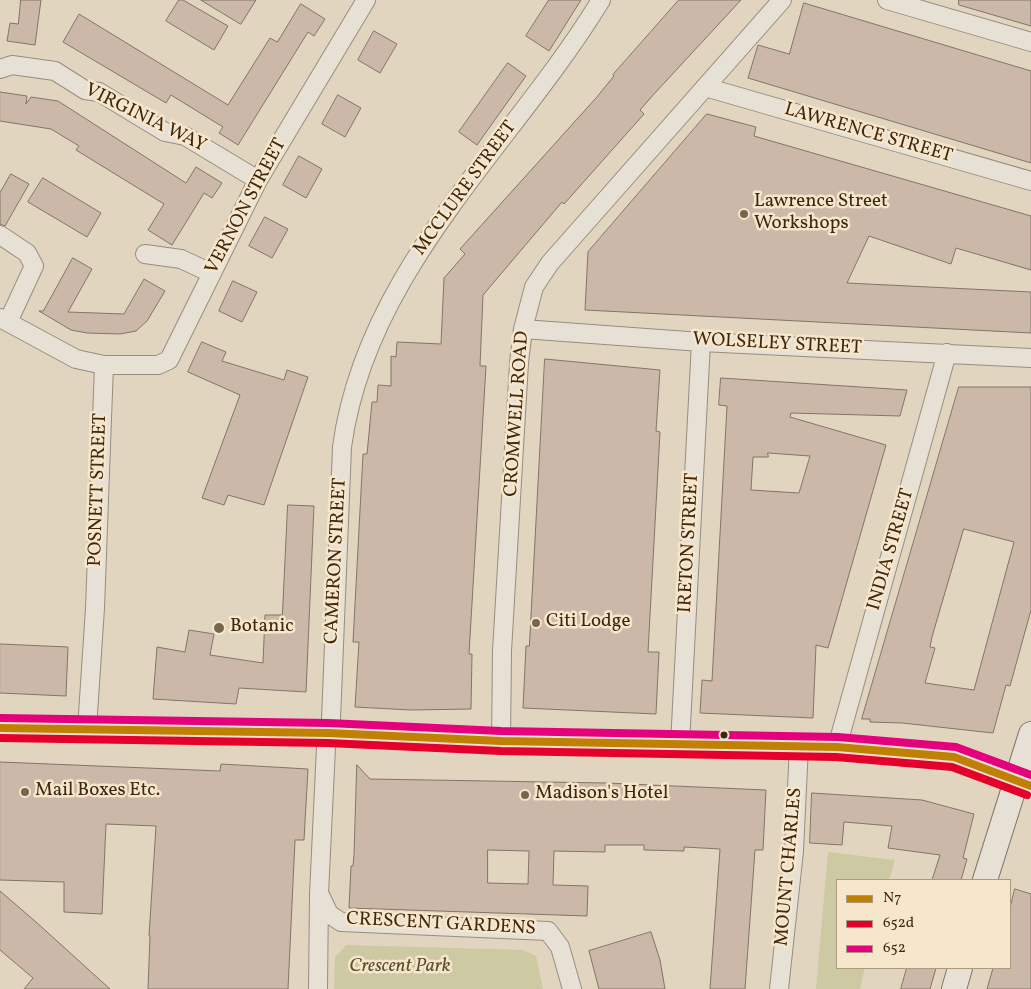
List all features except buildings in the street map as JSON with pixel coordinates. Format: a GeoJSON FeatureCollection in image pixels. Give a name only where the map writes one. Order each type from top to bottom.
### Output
{"type":"FeatureCollection","features":[{"type":"Feature","properties":{"kind":"street","name":"MCCLURE STREET"},"geometry":{"type":"LineString","coordinates":[[354,390],[380,320],[397,288],[481,162],[549,78],[601,0]]}},
{"type":"Feature","properties":{"kind":"street","name":"CROMWELL ROAD"},"geometry":{"type":"LineString","coordinates":[[501,741],[502,652],[523,329],[534,287],[550,263],[782,0]]}},
{"type":"Feature","properties":{"kind":"street"},"geometry":{"type":"LineString","coordinates":[[886,0],[1031,42]]}},
{"type":"Feature","properties":{"kind":"street","name":"VERNON STREET"},"geometry":{"type":"LineString","coordinates":[[104,364],[158,365],[169,360],[258,180],[361,2]]}},
{"type":"Feature","properties":{"kind":"street","name":"VIRGINIA WAY"},"geometry":{"type":"LineString","coordinates":[[0,69],[12,65],[54,71],[85,90],[99,92],[165,132],[185,136],[258,180]]}},
{"type":"Feature","properties":{"kind":"street","name":"LAWRENCE STREET"},"geometry":{"type":"LineString","coordinates":[[705,87],[1031,181]]}},
{"type":"Feature","properties":{"kind":"street"},"geometry":{"type":"LineString","coordinates":[[0,235],[27,253],[34,266],[4,320],[76,359],[104,364]]}},
{"type":"Feature","properties":{"kind":"street"},"geometry":{"type":"LineString","coordinates":[[145,254],[181,259],[211,273]]}},
{"type":"Feature","properties":{"kind":"street","name":"WOLSELEY STREET"},"geometry":{"type":"LineString","coordinates":[[523,329],[701,342],[1031,358]]}},
{"type":"Feature","properties":{"kind":"street","name":"IRETON STREET"},"geometry":{"type":"LineString","coordinates":[[680,744],[701,342]]}},
{"type":"Feature","properties":{"kind":"street","name":"INDIA STREET"},"geometry":{"type":"LineString","coordinates":[[836,747],[947,353]]}},
{"type":"Feature","properties":{"kind":"street","name":"POSNETT STREET"},"geometry":{"type":"LineString","coordinates":[[87,729],[95,608],[104,364]]}},
{"type":"Feature","properties":{"kind":"street","name":"CAMERON STREET"},"geometry":{"type":"LineString","coordinates":[[318,989],[320,944],[319,894],[342,446],[346,419],[354,390]]}},
{"type":"Feature","properties":{"kind":"street"},"geometry":{"type":"LineString","coordinates":[[0,728],[328,733],[501,741],[836,747],[954,757],[1024,783]]}},
{"type":"Feature","properties":{"kind":"street"},"geometry":{"type":"LineString","coordinates":[[984,879],[1024,783],[1031,734]]}},
{"type":"Feature","properties":{"kind":"street","name":"MOUNT CHARLES"},"geometry":{"type":"LineString","coordinates":[[779,989],[794,851],[799,746]]}},
{"type":"Feature","properties":{"kind":"street","name":"CRESCENT GARDENS"},"geometry":{"type":"LineString","coordinates":[[319,894],[329,914],[341,922],[548,931],[560,947],[572,989]]}},
{"type":"Feature","properties":{"kind":"street"},"geometry":{"type":"LineString","coordinates":[[320,944],[330,930],[341,922]]}},
{"type":"Feature","properties":{"kind":"street"},"geometry":{"type":"LineString","coordinates":[[954,989],[960,969]]}},
{"type":"Feature","properties":{"kind":"green space"},"geometry":{"type":"Polygon","coordinates":[[[828,852],[895,860],[889,879],[836,879],[836,969],[865,969],[860,989],[816,989],[828,852]]]}},
{"type":"Feature","properties":{"kind":"green space","name":"Crescent Park"},"geometry":{"type":"Polygon","coordinates":[[[346,945],[523,950],[536,956],[543,989],[334,989],[335,957],[346,945]]]}},
{"type":"Feature","properties":{"kind":"transit line","name":"652"},"geometry":{"type":"LineString","coordinates":[[0,718],[328,723],[501,731],[838,737],[956,747],[1031,775]]}},
{"type":"Feature","properties":{"kind":"transit line","name":"N7"},"geometry":{"type":"LineString","coordinates":[[0,728],[328,733],[501,741],[837,747],[954,757],[1031,786]]}},
{"type":"Feature","properties":{"kind":"transit line","name":"652d"},"geometry":{"type":"LineString","coordinates":[[0,738],[328,743],[501,751],[836,757],[952,767],[1027,795]]}},
{"type":"Feature","properties":{"kind":"place","name":"Lawrence Street Workshops"},"geometry":{"type":"Point","coordinates":[744,214]}},
{"type":"Feature","properties":{"kind":"place","name":"Citi Lodge"},"geometry":{"type":"Point","coordinates":[536,623]}},
{"type":"Feature","properties":{"kind":"place","name":"Botanic"},"geometry":{"type":"Point","coordinates":[219,628]}},
{"type":"Feature","properties":{"kind":"place","name":"Mail Boxes Etc."},"geometry":{"type":"Point","coordinates":[25,792]}},
{"type":"Feature","properties":{"kind":"place","name":"Madison's Hotel"},"geometry":{"type":"Point","coordinates":[525,795]}}]}
